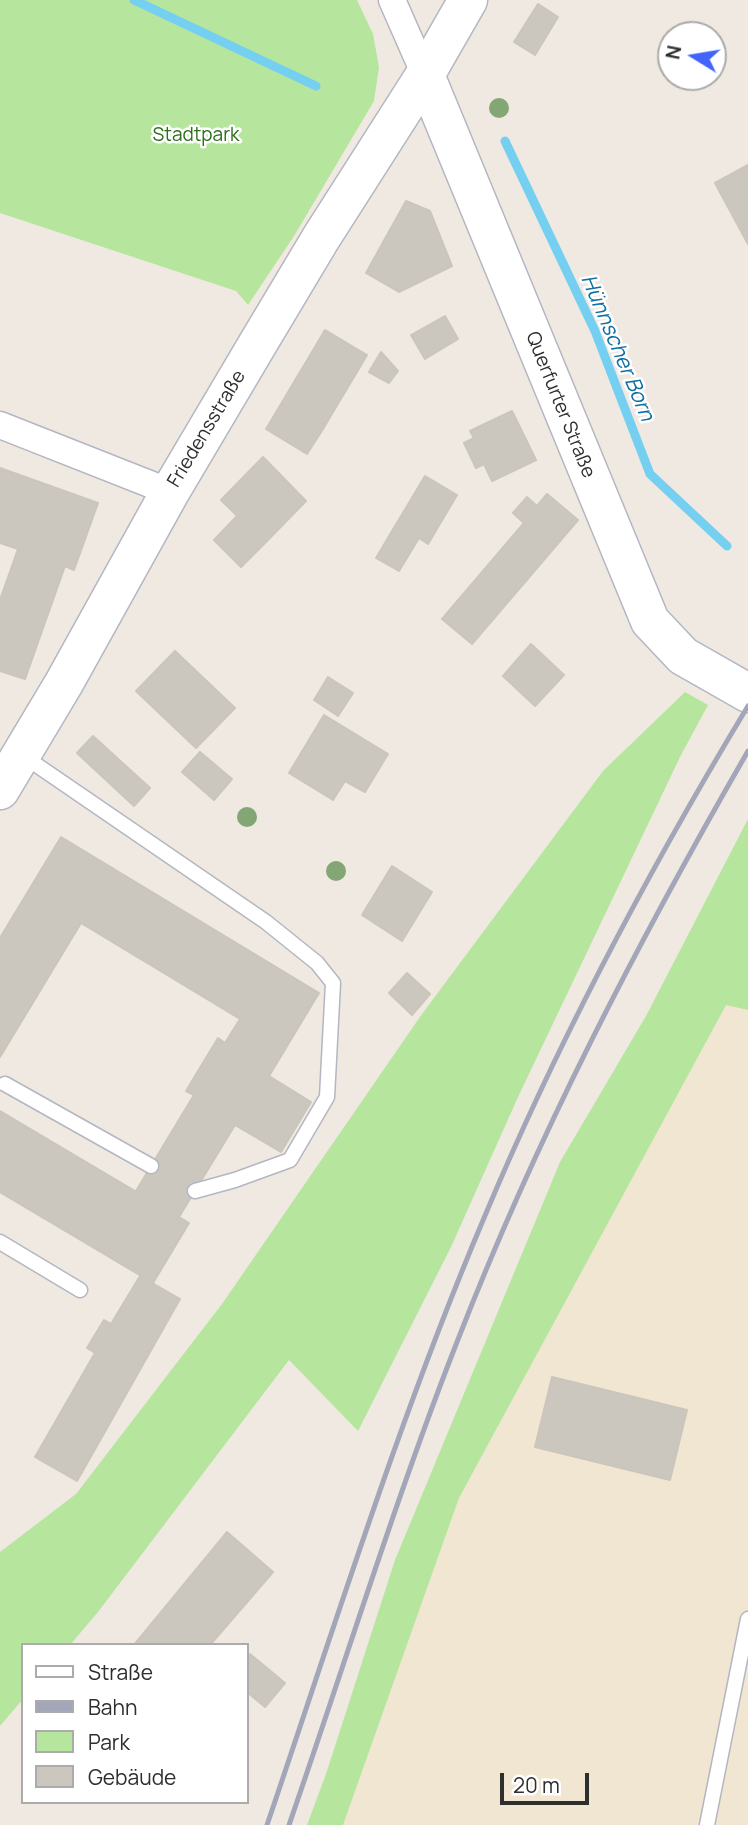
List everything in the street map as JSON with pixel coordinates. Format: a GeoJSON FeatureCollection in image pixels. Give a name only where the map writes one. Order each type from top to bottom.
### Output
{"type":"FeatureCollection","features":[{"type":"Feature","properties":{"kind":"main road","name":"Friedensstraße"},"geometry":{"type":"LineString","coordinates":[[0,790],[112,601],[170,492],[314,250],[425,75],[468,0]]}},
{"type":"Feature","properties":{"kind":"main road","name":"Querfurter Straße"},"geometry":{"type":"LineString","coordinates":[[425,75],[650,621],[683,656],[748,693]]}},
{"type":"Feature","properties":{"kind":"street"},"geometry":{"type":"LineString","coordinates":[[392,0],[425,75]]}},
{"type":"Feature","properties":{"kind":"street"},"geometry":{"type":"LineString","coordinates":[[0,425],[170,492]]}},
{"type":"Feature","properties":{"kind":"lane"},"geometry":{"type":"LineString","coordinates":[[21,754],[266,922],[317,963],[332,983],[327,1097],[289,1160],[236,1181],[195,1191]]}},
{"type":"Feature","properties":{"kind":"lane"},"geometry":{"type":"LineString","coordinates":[[5,1084],[151,1166]]}},
{"type":"Feature","properties":{"kind":"lane"},"geometry":{"type":"LineString","coordinates":[[0,1242],[80,1290]]}},
{"type":"Feature","properties":{"kind":"lane"},"geometry":{"type":"LineString","coordinates":[[707,1825],[748,1619]]}},
{"type":"Feature","properties":{"kind":"shaded area"},"geometry":{"type":"Polygon","coordinates":[[[726,1004],[748,1010],[748,1825],[343,1825],[459,1498],[726,1004]]]}},
{"type":"Feature","properties":{"kind":"green space","name":"Stadtpark"},"geometry":{"type":"Polygon","coordinates":[[[0,0],[357,0],[373,34],[379,67],[374,101],[294,236],[248,305],[236,291],[0,213],[0,0]]]}},
{"type":"Feature","properties":{"kind":"green space"},"geometry":{"type":"Polygon","coordinates":[[[685,692],[708,705],[680,757],[518,1097],[451,1247],[358,1431],[289,1360],[72,1643],[21,1643],[21,1701],[0,1726],[0,1552],[76,1494],[222,1304],[422,1014],[603,771],[685,692]]]}},
{"type":"Feature","properties":{"kind":"green space"},"geometry":{"type":"Polygon","coordinates":[[[748,819],[748,1010],[726,1005],[459,1498],[343,1825],[307,1825],[395,1560],[560,1162],[646,1016],[748,819]]]}},
{"type":"Feature","properties":{"kind":"building"},"geometry":{"type":"Polygon","coordinates":[[[538,4],[558,17],[535,55],[514,42],[538,4]]]}},
{"type":"Feature","properties":{"kind":"building"},"geometry":{"type":"Polygon","coordinates":[[[748,165],[748,244],[715,183],[748,165]]]}},
{"type":"Feature","properties":{"kind":"building"},"geometry":{"type":"Polygon","coordinates":[[[406,201],[430,211],[452,266],[399,292],[366,273],[406,201]]]}},
{"type":"Feature","properties":{"kind":"building"},"geometry":{"type":"Polygon","coordinates":[[[445,316],[458,339],[425,359],[411,335],[445,316]]]}},
{"type":"Feature","properties":{"kind":"building"},"geometry":{"type":"Polygon","coordinates":[[[325,330],[367,355],[354,377],[312,352],[325,330]]]}},
{"type":"Feature","properties":{"kind":"building"},"geometry":{"type":"Polygon","coordinates":[[[312,352],[354,377],[339,402],[297,377],[312,352]]]}},
{"type":"Feature","properties":{"kind":"building"},"geometry":{"type":"Polygon","coordinates":[[[381,352],[398,371],[389,383],[369,372],[381,352]]]}},
{"type":"Feature","properties":{"kind":"building"},"geometry":{"type":"Polygon","coordinates":[[[297,377],[339,402],[323,429],[281,404],[297,377]]]}},
{"type":"Feature","properties":{"kind":"building"},"geometry":{"type":"Polygon","coordinates":[[[281,404],[323,429],[307,454],[266,429],[281,404]]]}},
{"type":"Feature","properties":{"kind":"building"},"geometry":{"type":"Polygon","coordinates":[[[512,411],[536,460],[492,481],[484,464],[476,468],[464,443],[474,438],[470,431],[512,411]]]}},
{"type":"Feature","properties":{"kind":"building"},"geometry":{"type":"Polygon","coordinates":[[[263,457],[306,501],[265,543],[221,500],[263,457]]]}},
{"type":"Feature","properties":{"kind":"building"},"geometry":{"type":"Polygon","coordinates":[[[0,468],[98,503],[74,570],[65,566],[25,679],[0,671],[0,600],[18,549],[0,543],[0,468]]]}},
{"type":"Feature","properties":{"kind":"building"},"geometry":{"type":"Polygon","coordinates":[[[425,476],[457,495],[428,544],[419,538],[399,571],[376,558],[425,476]]]}},
{"type":"Feature","properties":{"kind":"building"},"geometry":{"type":"Polygon","coordinates":[[[547,494],[578,520],[472,644],[442,619],[524,523],[513,513],[527,497],[537,506],[547,494]]]}},
{"type":"Feature","properties":{"kind":"building"},"geometry":{"type":"Polygon","coordinates":[[[237,516],[265,543],[241,567],[214,540],[237,516]]]}},
{"type":"Feature","properties":{"kind":"building"},"geometry":{"type":"Polygon","coordinates":[[[531,644],[564,675],[535,706],[503,676],[531,644]]]}},
{"type":"Feature","properties":{"kind":"building"},"geometry":{"type":"Polygon","coordinates":[[[175,651],[235,708],[196,748],[136,691],[175,651]]]}},
{"type":"Feature","properties":{"kind":"building"},"geometry":{"type":"Polygon","coordinates":[[[328,677],[353,693],[338,716],[314,700],[328,677]]]}},
{"type":"Feature","properties":{"kind":"building"},"geometry":{"type":"Polygon","coordinates":[[[324,715],[388,754],[365,792],[345,781],[333,800],[289,773],[324,715]]]}},
{"type":"Feature","properties":{"kind":"building"},"geometry":{"type":"Polygon","coordinates":[[[93,736],[150,788],[134,806],[77,753],[93,736]]]}},
{"type":"Feature","properties":{"kind":"building"},"geometry":{"type":"Polygon","coordinates":[[[200,752],[232,779],[214,800],[182,772],[200,752]]]}},
{"type":"Feature","properties":{"kind":"building"},"geometry":{"type":"Polygon","coordinates":[[[61,837],[319,993],[269,1076],[311,1102],[281,1152],[235,1125],[179,1217],[136,1191],[194,1095],[186,1091],[218,1038],[225,1043],[240,1019],[81,923],[0,1057],[0,938],[61,837]]]}},
{"type":"Feature","properties":{"kind":"building"},"geometry":{"type":"Polygon","coordinates":[[[392,866],[432,892],[402,941],[362,915],[392,866]]]}},
{"type":"Feature","properties":{"kind":"building"},"geometry":{"type":"Polygon","coordinates":[[[407,973],[430,994],[412,1015],[389,993],[407,973]]]}},
{"type":"Feature","properties":{"kind":"building"},"geometry":{"type":"Polygon","coordinates":[[[0,1111],[189,1223],[153,1283],[0,1192],[0,1111]]]}},
{"type":"Feature","properties":{"kind":"building"},"geometry":{"type":"Polygon","coordinates":[[[140,1276],[180,1299],[77,1481],[35,1457],[95,1353],[87,1348],[104,1320],[111,1324],[140,1276]]]}},
{"type":"Feature","properties":{"kind":"building"},"geometry":{"type":"Polygon","coordinates":[[[552,1377],[687,1410],[670,1480],[535,1447],[552,1377]]]}},
{"type":"Feature","properties":{"kind":"building"},"geometry":{"type":"Polygon","coordinates":[[[227,1532],[273,1572],[212,1643],[136,1643],[227,1532]]]}},
{"type":"Feature","properties":{"kind":"building"},"geometry":{"type":"Polygon","coordinates":[[[250,1654],[285,1683],[265,1707],[248,1693],[250,1654]]]}},
{"type":"Feature","properties":{"kind":"waterway","name":"Hünnscher Born"},"geometry":{"type":"LineString","coordinates":[[134,0],[316,86]]}},
{"type":"Feature","properties":{"kind":"waterway","name":"Hünnscher Born"},"geometry":{"type":"LineString","coordinates":[[505,141],[595,331],[650,474],[727,546]]}},
{"type":"Feature","properties":{"kind":"railway"},"geometry":{"type":"LineString","coordinates":[[267,1825],[424,1368],[484,1218],[574,1021],[640,893],[748,706]]}},
{"type":"Feature","properties":{"kind":"railway"},"geometry":{"type":"LineString","coordinates":[[289,1825],[412,1461],[488,1265],[591,1041],[667,895],[748,751]]}}]}
